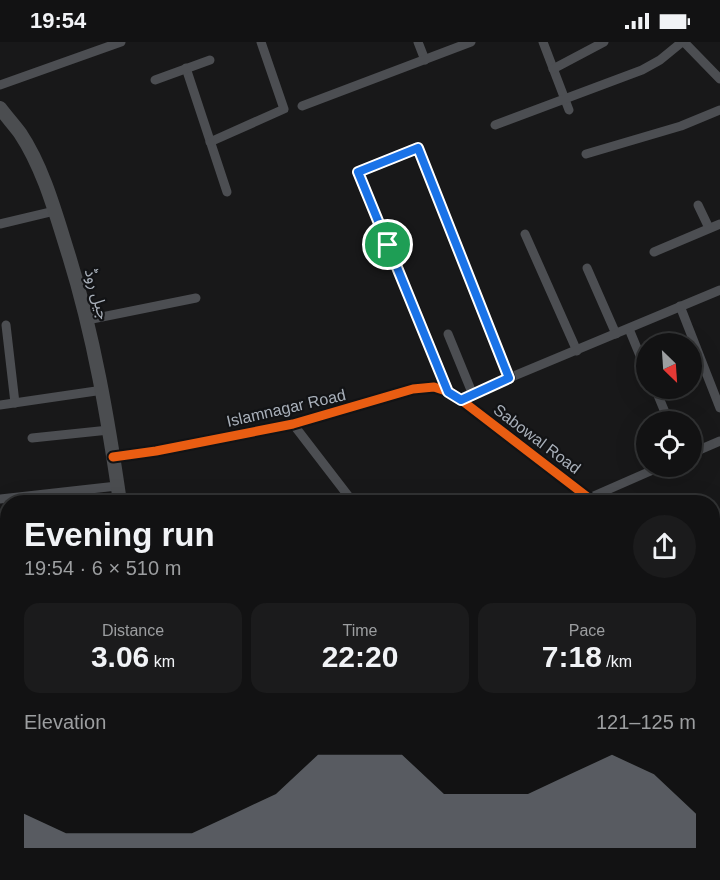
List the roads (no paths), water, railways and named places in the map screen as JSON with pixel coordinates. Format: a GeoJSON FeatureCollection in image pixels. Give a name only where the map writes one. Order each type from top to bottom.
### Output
{"type":"FeatureCollection","features":[{"type":"Feature","properties":{"kind":"main road","name":"جیل روڈ"},"geometry":{"type":"LineString","coordinates":[[0,108],[20,134],[34,159],[54,211],[87,320],[103,390],[119,495]]}},
{"type":"Feature","properties":{"kind":"street"},"geometry":{"type":"LineString","coordinates":[[0,85],[121,42]]}},
{"type":"Feature","properties":{"kind":"street"},"geometry":{"type":"LineString","coordinates":[[210,142],[284,109],[261,42]]}},
{"type":"Feature","properties":{"kind":"street"},"geometry":{"type":"LineString","coordinates":[[418,42],[425,60]]}},
{"type":"Feature","properties":{"kind":"street"},"geometry":{"type":"LineString","coordinates":[[302,106],[471,42]]}},
{"type":"Feature","properties":{"kind":"street"},"geometry":{"type":"LineString","coordinates":[[543,42],[569,110]]}},
{"type":"Feature","properties":{"kind":"street"},"geometry":{"type":"LineString","coordinates":[[553,69],[604,42]]}},
{"type":"Feature","properties":{"kind":"street"},"geometry":{"type":"LineString","coordinates":[[495,125],[642,70],[660,60],[683,42],[720,79]]}},
{"type":"Feature","properties":{"kind":"street"},"geometry":{"type":"LineString","coordinates":[[155,80],[210,60]]}},
{"type":"Feature","properties":{"kind":"street"},"geometry":{"type":"LineString","coordinates":[[186,68],[227,192]]}},
{"type":"Feature","properties":{"kind":"street"},"geometry":{"type":"LineString","coordinates":[[586,154],[681,126],[720,110]]}},
{"type":"Feature","properties":{"kind":"street"},"geometry":{"type":"LineString","coordinates":[[448,392],[358,172],[418,148],[509,378]]}},
{"type":"Feature","properties":{"kind":"street"},"geometry":{"type":"LineString","coordinates":[[698,205],[709,228]]}},
{"type":"Feature","properties":{"kind":"street"},"geometry":{"type":"LineString","coordinates":[[0,224],[54,211]]}},
{"type":"Feature","properties":{"kind":"street"},"geometry":{"type":"LineString","coordinates":[[654,252],[720,224]]}},
{"type":"Feature","properties":{"kind":"street"},"geometry":{"type":"LineString","coordinates":[[525,234],[577,351]]}},
{"type":"Feature","properties":{"kind":"street"},"geometry":{"type":"LineString","coordinates":[[587,268],[616,334]]}},
{"type":"Feature","properties":{"kind":"street"},"geometry":{"type":"LineString","coordinates":[[461,400],[720,290]]}},
{"type":"Feature","properties":{"kind":"street"},"geometry":{"type":"LineString","coordinates":[[87,320],[195,298]]}},
{"type":"Feature","properties":{"kind":"street"},"geometry":{"type":"LineString","coordinates":[[680,306],[720,408]]}},
{"type":"Feature","properties":{"kind":"street"},"geometry":{"type":"LineString","coordinates":[[6,325],[15,403]]}},
{"type":"Feature","properties":{"kind":"street"},"geometry":{"type":"LineString","coordinates":[[629,328],[636,345]]}},
{"type":"Feature","properties":{"kind":"street"},"geometry":{"type":"LineString","coordinates":[[448,334],[473,395]]}},
{"type":"Feature","properties":{"kind":"street"},"geometry":{"type":"LineString","coordinates":[[0,367],[11,365]]}},
{"type":"Feature","properties":{"kind":"street","name":"Islamnagar Road"},"geometry":{"type":"LineString","coordinates":[[114,457],[293,424],[413,390],[434,387],[461,400]]}},
{"type":"Feature","properties":{"kind":"street"},"geometry":{"type":"LineString","coordinates":[[0,405],[103,390]]}},
{"type":"Feature","properties":{"kind":"street","name":"Sabowal Road"},"geometry":{"type":"LineString","coordinates":[[461,400],[585,495]]}},
{"type":"Feature","properties":{"kind":"street"},"geometry":{"type":"LineString","coordinates":[[293,424],[348,495]]}},
{"type":"Feature","properties":{"kind":"street"},"geometry":{"type":"LineString","coordinates":[[32,438],[109,430]]}},
{"type":"Feature","properties":{"kind":"street"},"geometry":{"type":"LineString","coordinates":[[702,449],[720,441]]}},
{"type":"Feature","properties":{"kind":"street"},"geometry":{"type":"LineString","coordinates":[[602,495],[639,477]]}},
{"type":"Feature","properties":{"kind":"street"},"geometry":{"type":"LineString","coordinates":[[36,495],[117,486]]}}]}
